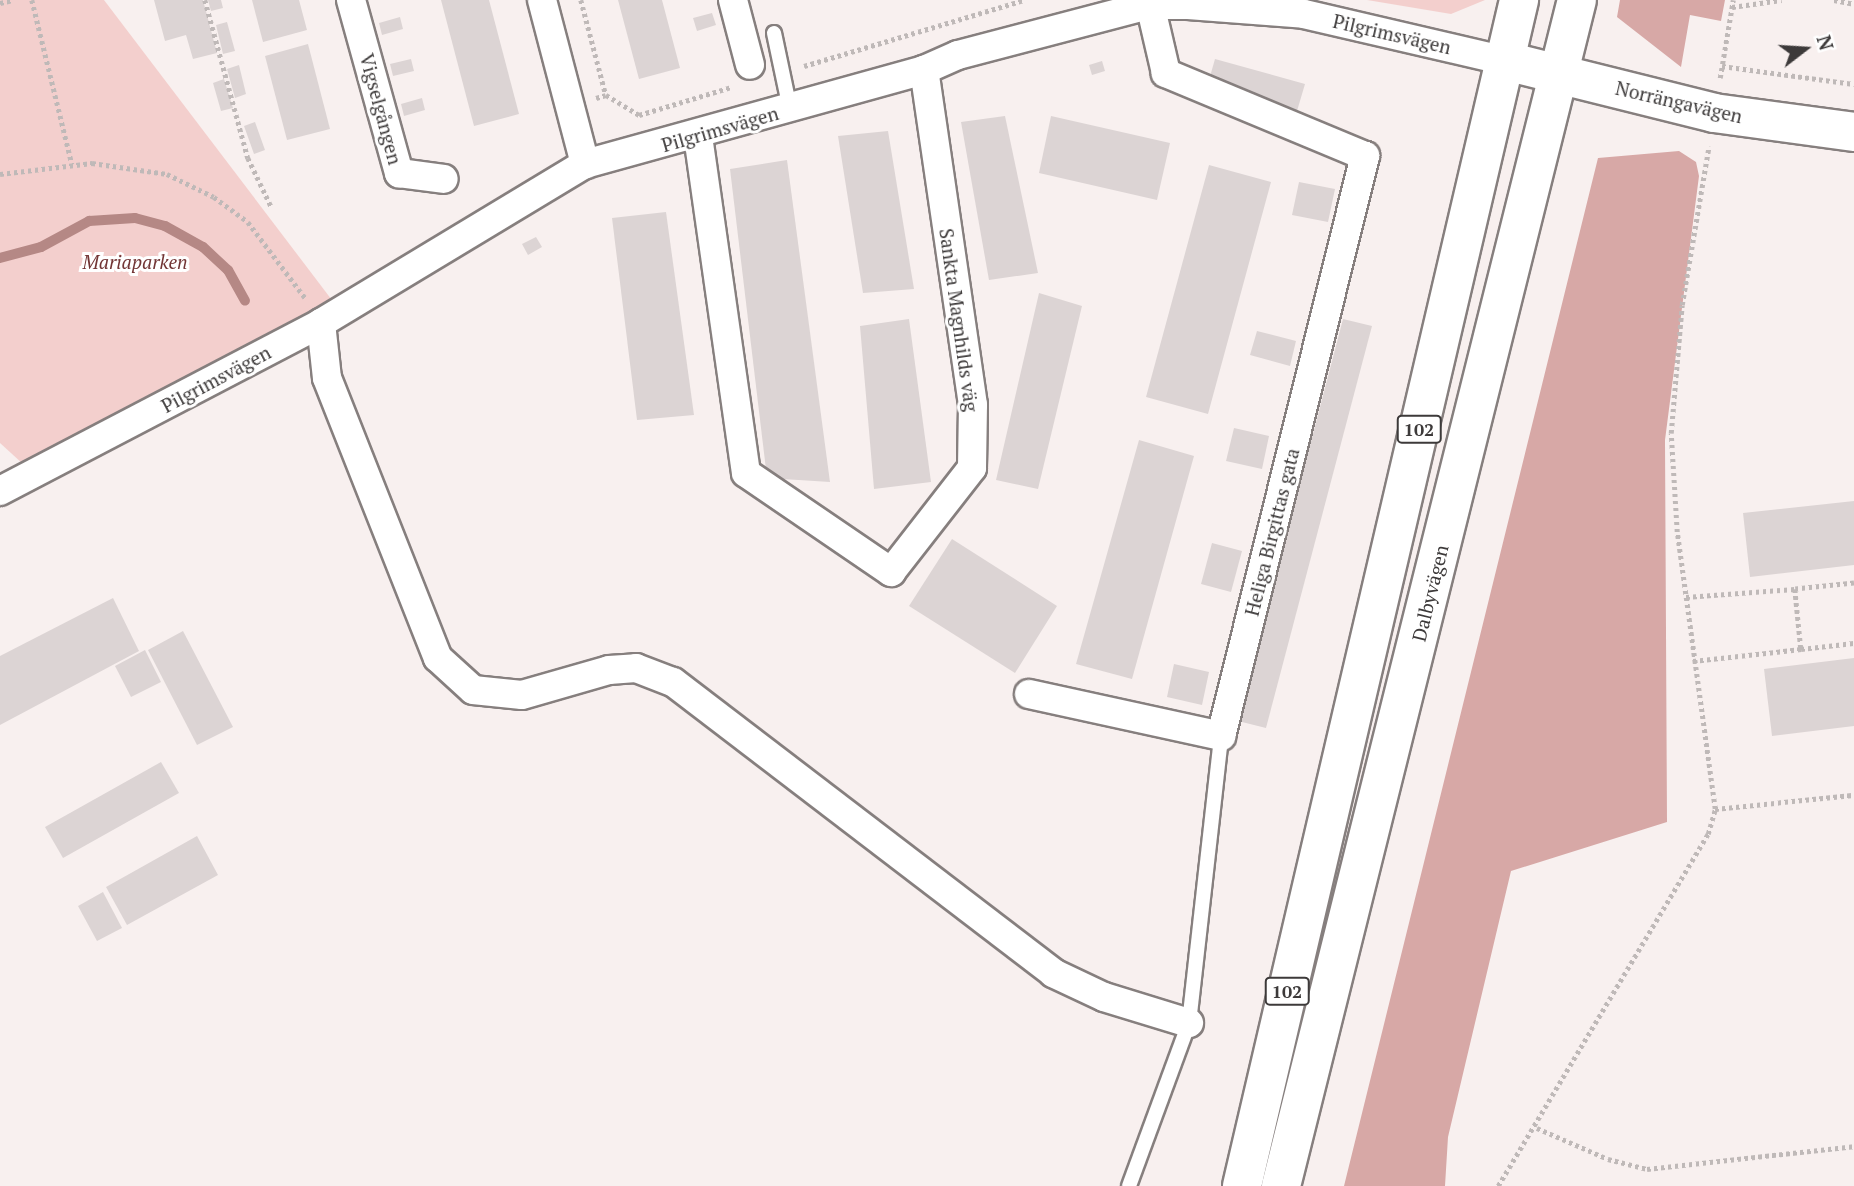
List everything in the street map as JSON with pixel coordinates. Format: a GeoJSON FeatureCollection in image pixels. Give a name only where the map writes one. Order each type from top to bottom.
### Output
{"type":"FeatureCollection","features":[{"type":"Feature","properties":{"kind":"main road","name":"102"},"geometry":{"type":"LineString","coordinates":[[1242,1186],[1519,0]]}},
{"type":"Feature","properties":{"kind":"main road","name":"Dalbyvägen"},"geometry":{"type":"LineString","coordinates":[[1281,1186],[1577,0]]}},
{"type":"Feature","properties":{"kind":"main road","name":"Norrängavägen"},"geometry":{"type":"LineString","coordinates":[[1506,61],[1714,113],[1854,132]]}},
{"type":"Feature","properties":{"kind":"street","name":"Vigselgången"},"geometry":{"type":"LineString","coordinates":[[351,0],[398,173],[444,179]]}},
{"type":"Feature","properties":{"kind":"street"},"geometry":{"type":"LineString","coordinates":[[542,0],[585,164]]}},
{"type":"Feature","properties":{"kind":"street"},"geometry":{"type":"LineString","coordinates":[[733,0],[750,65]]}},
{"type":"Feature","properties":{"kind":"street","name":"Pilgrimsvägen"},"geometry":{"type":"LineString","coordinates":[[0,491],[321,323],[585,164],[698,136],[924,70],[958,55],[1149,3],[1202,3],[1305,7],[1506,61]]}},
{"type":"Feature","properties":{"kind":"street","name":"Heliga Birgittas gata"},"geometry":{"type":"LineString","coordinates":[[1149,3],[1166,73],[1365,156],[1221,736]]}},
{"type":"Feature","properties":{"kind":"street","name":"Sankta Magnhilds väg"},"geometry":{"type":"LineString","coordinates":[[698,136],[746,473],[891,572],[972,468],[973,405],[924,70]]}},
{"type":"Feature","properties":{"kind":"street"},"geometry":{"type":"LineString","coordinates":[[321,323],[327,378],[438,658],[473,690],[522,695],[609,670],[636,668],[673,682],[1053,973],[1104,997],[1189,1023]]}},
{"type":"Feature","properties":{"kind":"street"},"geometry":{"type":"LineString","coordinates":[[1029,694],[1221,736]]}},
{"type":"Feature","properties":{"kind":"lane"},"geometry":{"type":"LineString","coordinates":[[774,33],[790,109]]}},
{"type":"Feature","properties":{"kind":"lane","name":"Heliga Birgittas gata"},"geometry":{"type":"LineString","coordinates":[[1129,1186],[1189,1023],[1221,736]]}},
{"type":"Feature","properties":{"kind":"path"},"geometry":{"type":"LineString","coordinates":[[0,3],[13,0]]}},
{"type":"Feature","properties":{"kind":"path"},"geometry":{"type":"LineString","coordinates":[[32,0],[72,164]]}},
{"type":"Feature","properties":{"kind":"path"},"geometry":{"type":"LineString","coordinates":[[205,0],[248,158],[272,208]]}},
{"type":"Feature","properties":{"kind":"path"},"geometry":{"type":"LineString","coordinates":[[581,0],[606,95]]}},
{"type":"Feature","properties":{"kind":"path"},"geometry":{"type":"LineString","coordinates":[[1499,1186],[1537,1128],[1708,834],[1715,809],[1693,661],[1672,466],[1672,401],[1733,0]]}},
{"type":"Feature","properties":{"kind":"path"},"geometry":{"type":"LineString","coordinates":[[1732,7],[1783,0]]}},
{"type":"Feature","properties":{"kind":"path"},"geometry":{"type":"LineString","coordinates":[[1834,0],[1854,4]]}},
{"type":"Feature","properties":{"kind":"path"},"geometry":{"type":"LineString","coordinates":[[1722,66],[1854,84]]}},
{"type":"Feature","properties":{"kind":"path"},"geometry":{"type":"LineString","coordinates":[[0,174],[72,164],[148,169],[183,181],[225,204],[266,241],[321,323]]}},
{"type":"Feature","properties":{"kind":"path"},"geometry":{"type":"LineString","coordinates":[[1686,597],[1854,583]]}},
{"type":"Feature","properties":{"kind":"path"},"geometry":{"type":"LineString","coordinates":[[1795,589],[1801,649]]}},
{"type":"Feature","properties":{"kind":"path"},"geometry":{"type":"LineString","coordinates":[[1693,661],[1854,643]]}},
{"type":"Feature","properties":{"kind":"path"},"geometry":{"type":"LineString","coordinates":[[1715,809],[1854,795]]}},
{"type":"Feature","properties":{"kind":"path"},"geometry":{"type":"LineString","coordinates":[[1537,1128],[1608,1159],[1647,1169],[1854,1146]]}},
{"type":"Feature","properties":{"kind":"green space","name":"Mariaparken"},"geometry":{"type":"Polygon","coordinates":[[[0,0],[104,0],[341,312],[23,464],[0,443],[0,0]]]}},
{"type":"Feature","properties":{"kind":"green space"},"geometry":{"type":"Polygon","coordinates":[[[1367,0],[1485,0],[1451,14],[1367,0]]]}},
{"type":"Feature","properties":{"kind":"shaded area"},"geometry":{"type":"Polygon","coordinates":[[[1620,0],[1725,0],[1721,21],[1690,15],[1681,67],[1617,17],[1620,0]]]}},
{"type":"Feature","properties":{"kind":"shaded area"},"geometry":{"type":"Polygon","coordinates":[[[1679,151],[1696,162],[1699,176],[1665,440],[1667,822],[1511,871],[1448,1137],[1445,1186],[1344,1186],[1598,158],[1679,151]]]}},
{"type":"Feature","properties":{"kind":"building"},"geometry":{"type":"Polygon","coordinates":[[[154,0],[203,0],[217,53],[193,59],[186,35],[165,41],[154,0]]]}},
{"type":"Feature","properties":{"kind":"building"},"geometry":{"type":"Polygon","coordinates":[[[208,0],[221,0],[223,8],[211,11],[208,0]]]}},
{"type":"Feature","properties":{"kind":"building"},"geometry":{"type":"Polygon","coordinates":[[[252,0],[299,0],[307,30],[263,42],[252,0]]]}},
{"type":"Feature","properties":{"kind":"building"},"geometry":{"type":"Polygon","coordinates":[[[441,0],[489,0],[519,114],[474,126],[441,0]]]}},
{"type":"Feature","properties":{"kind":"building"},"geometry":{"type":"Polygon","coordinates":[[[618,0],[662,0],[680,68],[639,79],[618,0]]]}},
{"type":"Feature","properties":{"kind":"building"},"geometry":{"type":"Polygon","coordinates":[[[712,13],[716,25],[697,31],[693,18],[712,13]]]}},
{"type":"Feature","properties":{"kind":"building"},"geometry":{"type":"Polygon","coordinates":[[[400,17],[403,29],[382,35],[379,23],[400,17]]]}},
{"type":"Feature","properties":{"kind":"building"},"geometry":{"type":"Polygon","coordinates":[[[227,22],[235,51],[223,54],[216,25],[227,22]]]}},
{"type":"Feature","properties":{"kind":"building"},"geometry":{"type":"Polygon","coordinates":[[[308,44],[330,129],[287,140],[265,56],[308,44]]]}},
{"type":"Feature","properties":{"kind":"building"},"geometry":{"type":"Polygon","coordinates":[[[411,59],[414,71],[393,76],[390,64],[411,59]]]}},
{"type":"Feature","properties":{"kind":"building"},"geometry":{"type":"Polygon","coordinates":[[[1215,59],[1305,84],[1297,111],[1207,87],[1215,59]]]}},
{"type":"Feature","properties":{"kind":"building"},"geometry":{"type":"Polygon","coordinates":[[[1102,61],[1105,71],[1092,75],[1089,65],[1102,61]]]}},
{"type":"Feature","properties":{"kind":"building"},"geometry":{"type":"Polygon","coordinates":[[[239,65],[246,94],[235,98],[227,69],[239,65]]]}},
{"type":"Feature","properties":{"kind":"building"},"geometry":{"type":"Polygon","coordinates":[[[224,79],[233,108],[221,111],[213,83],[224,79]]]}},
{"type":"Feature","properties":{"kind":"building"},"geometry":{"type":"Polygon","coordinates":[[[422,98],[425,110],[404,116],[401,104],[422,98]]]}},
{"type":"Feature","properties":{"kind":"building"},"geometry":{"type":"Polygon","coordinates":[[[1005,116],[1038,273],[989,280],[961,122],[1005,116]]]}},
{"type":"Feature","properties":{"kind":"building"},"geometry":{"type":"Polygon","coordinates":[[[1051,116],[1170,143],[1157,200],[1039,173],[1051,116]]]}},
{"type":"Feature","properties":{"kind":"building"},"geometry":{"type":"Polygon","coordinates":[[[255,122],[265,150],[254,154],[244,126],[255,122]]]}},
{"type":"Feature","properties":{"kind":"building"},"geometry":{"type":"Polygon","coordinates":[[[888,131],[914,289],[863,293],[838,136],[888,131]]]}},
{"type":"Feature","properties":{"kind":"building"},"geometry":{"type":"Polygon","coordinates":[[[787,160],[830,482],[767,478],[730,169],[787,160]]]}},
{"type":"Feature","properties":{"kind":"building"},"geometry":{"type":"Polygon","coordinates":[[[1209,165],[1271,182],[1208,414],[1146,397],[1209,165]]]}},
{"type":"Feature","properties":{"kind":"building"},"geometry":{"type":"Polygon","coordinates":[[[1299,182],[1335,189],[1328,222],[1292,215],[1299,182]]]}},
{"type":"Feature","properties":{"kind":"building"},"geometry":{"type":"Polygon","coordinates":[[[666,212],[694,415],[637,420],[612,218],[666,212]]]}},
{"type":"Feature","properties":{"kind":"building"},"geometry":{"type":"Polygon","coordinates":[[[536,237],[542,247],[528,255],[522,244],[536,237]]]}},
{"type":"Feature","properties":{"kind":"building"},"geometry":{"type":"Polygon","coordinates":[[[1039,293],[1082,306],[1038,489],[996,480],[1039,293]]]}},
{"type":"Feature","properties":{"kind":"building"},"geometry":{"type":"Polygon","coordinates":[[[909,319],[931,482],[874,489],[860,326],[909,319]]]}},
{"type":"Feature","properties":{"kind":"building"},"geometry":{"type":"Polygon","coordinates":[[[1343,319],[1372,326],[1266,728],[1238,721],[1343,319]]]}},
{"type":"Feature","properties":{"kind":"building"},"geometry":{"type":"Polygon","coordinates":[[[1257,331],[1296,341],[1290,366],[1250,355],[1257,331]]]}},
{"type":"Feature","properties":{"kind":"building"},"geometry":{"type":"Polygon","coordinates":[[[1234,428],[1269,436],[1262,469],[1226,461],[1234,428]]]}},
{"type":"Feature","properties":{"kind":"building"},"geometry":{"type":"Polygon","coordinates":[[[1139,440],[1194,456],[1132,679],[1076,664],[1139,440]]]}},
{"type":"Feature","properties":{"kind":"building"},"geometry":{"type":"Polygon","coordinates":[[[1854,501],[1854,565],[1750,577],[1743,513],[1854,501]]]}},
{"type":"Feature","properties":{"kind":"building"},"geometry":{"type":"Polygon","coordinates":[[[952,539],[1057,606],[1015,673],[909,606],[952,539]]]}},
{"type":"Feature","properties":{"kind":"building"},"geometry":{"type":"Polygon","coordinates":[[[1212,543],[1242,551],[1231,592],[1201,584],[1212,543]]]}},
{"type":"Feature","properties":{"kind":"building"},"geometry":{"type":"Polygon","coordinates":[[[113,598],[139,651],[0,725],[0,656],[113,598]]]}},
{"type":"Feature","properties":{"kind":"building"},"geometry":{"type":"Polygon","coordinates":[[[183,631],[233,727],[197,745],[148,650],[183,631]]]}},
{"type":"Feature","properties":{"kind":"building"},"geometry":{"type":"Polygon","coordinates":[[[145,650],[161,682],[131,697],[115,666],[145,650]]]}},
{"type":"Feature","properties":{"kind":"building"},"geometry":{"type":"Polygon","coordinates":[[[1854,658],[1854,726],[1772,736],[1764,669],[1854,658]]]}},
{"type":"Feature","properties":{"kind":"building"},"geometry":{"type":"Polygon","coordinates":[[[1174,664],[1209,672],[1202,705],[1167,697],[1174,664]]]}},
{"type":"Feature","properties":{"kind":"building"},"geometry":{"type":"Polygon","coordinates":[[[161,762],[179,793],[63,858],[45,827],[161,762]]]}},
{"type":"Feature","properties":{"kind":"building"},"geometry":{"type":"Polygon","coordinates":[[[197,836],[218,875],[127,925],[106,887],[197,836]]]}},
{"type":"Feature","properties":{"kind":"building"},"geometry":{"type":"Polygon","coordinates":[[[103,892],[122,928],[97,941],[78,906],[103,892]]]}},
{"type":"Feature","properties":{"kind":"waterway"},"geometry":{"type":"LineString","coordinates":[[0,258],[41,247],[89,221],[135,218],[165,226],[203,247],[228,270],[245,301]]}}]}
